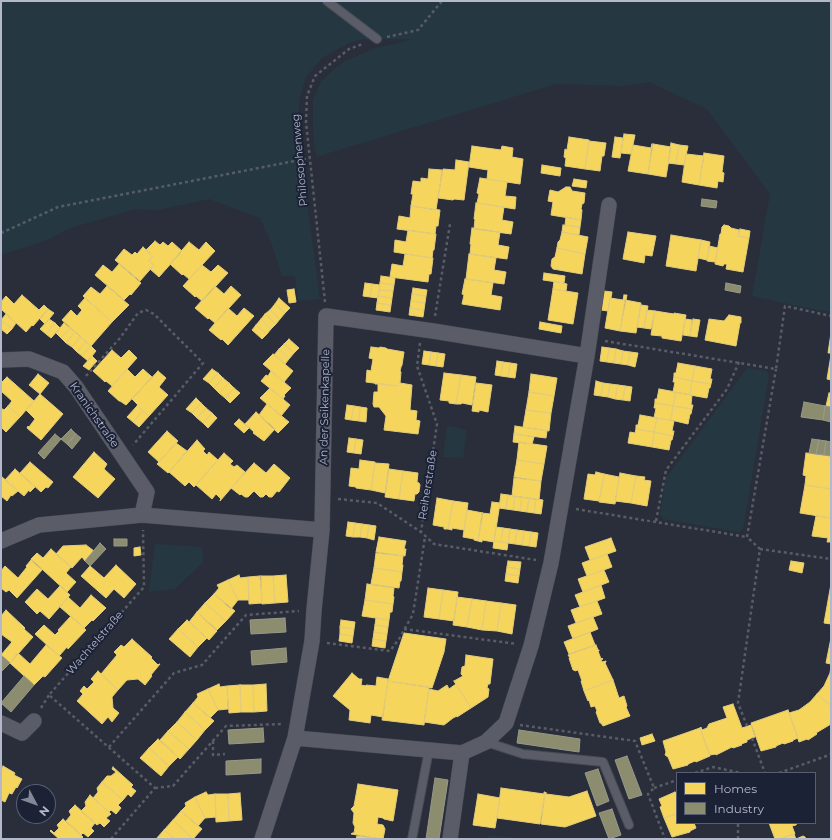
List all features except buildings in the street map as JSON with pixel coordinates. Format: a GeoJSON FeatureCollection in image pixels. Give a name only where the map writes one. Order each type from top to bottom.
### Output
{"type":"FeatureCollection","features":[{"type":"Feature","properties":{"kind":"street"},"geometry":{"type":"LineString","coordinates":[[296,731],[429,750],[462,753],[486,742],[506,723],[531,646],[552,563],[587,356],[609,205]]}},
{"type":"Feature","properties":{"kind":"street"},"geometry":{"type":"LineString","coordinates":[[326,316],[427,330],[587,356]]}},
{"type":"Feature","properties":{"kind":"street","name":"An der Seikenkapelle"},"geometry":{"type":"LineString","coordinates":[[262,839],[296,731],[312,641],[322,530],[326,316]]}},
{"type":"Feature","properties":{"kind":"street","name":"Kranichstraße"},"geometry":{"type":"LineString","coordinates":[[1,360],[29,359],[63,372],[76,387],[147,492],[142,515]]}},
{"type":"Feature","properties":{"kind":"street"},"geometry":{"type":"LineString","coordinates":[[1,541],[39,524],[142,515],[322,530]]}},
{"type":"Feature","properties":{"kind":"street"},"geometry":{"type":"LineString","coordinates":[[1,723],[22,733],[34,721]]}},
{"type":"Feature","properties":{"kind":"street"},"geometry":{"type":"LineString","coordinates":[[450,839],[462,753]]}},
{"type":"Feature","properties":{"kind":"lane"},"geometry":{"type":"LineString","coordinates":[[327,1],[377,39]]}},
{"type":"Feature","properties":{"kind":"lane"},"geometry":{"type":"LineString","coordinates":[[486,742],[523,754],[603,762],[629,826]]}},
{"type":"Feature","properties":{"kind":"lane"},"geometry":{"type":"LineString","coordinates":[[412,839],[429,750]]}},
{"type":"Feature","properties":{"kind":"path","name":"Philosophenweg"},"geometry":{"type":"LineString","coordinates":[[326,316],[306,122],[307,96],[315,76],[349,49],[377,39],[418,30],[442,1]]}},
{"type":"Feature","properties":{"kind":"path"},"geometry":{"type":"LineString","coordinates":[[1,233],[58,207],[310,158]]}},
{"type":"Feature","properties":{"kind":"path","name":"Reiherstraße"},"geometry":{"type":"LineString","coordinates":[[450,224],[427,330],[417,366],[437,424],[420,532],[434,544],[552,563]]}},
{"type":"Feature","properties":{"kind":"path"},"geometry":{"type":"LineString","coordinates":[[747,537],[776,369],[785,306],[831,316]]}},
{"type":"Feature","properties":{"kind":"path"},"geometry":{"type":"LineString","coordinates":[[76,387],[120,338],[138,313],[146,310],[154,314],[203,363],[123,456]]}},
{"type":"Feature","properties":{"kind":"path"},"geometry":{"type":"LineString","coordinates":[[589,339],[776,369]]}},
{"type":"Feature","properties":{"kind":"path"},"geometry":{"type":"LineString","coordinates":[[656,521],[666,470],[727,389],[739,362]]}},
{"type":"Feature","properties":{"kind":"path"},"geometry":{"type":"LineString","coordinates":[[323,498],[377,503],[420,532]]}},
{"type":"Feature","properties":{"kind":"path"},"geometry":{"type":"LineString","coordinates":[[561,506],[747,537],[760,549],[831,559]]}},
{"type":"Feature","properties":{"kind":"path","name":"Wachtelstraße"},"geometry":{"type":"LineString","coordinates":[[142,515],[144,587],[49,695],[155,788]]}},
{"type":"Feature","properties":{"kind":"path"},"geometry":{"type":"LineString","coordinates":[[312,641],[390,651],[413,614],[425,537]]}},
{"type":"Feature","properties":{"kind":"path"},"geometry":{"type":"LineString","coordinates":[[747,726],[738,703],[760,549]]}},
{"type":"Feature","properties":{"kind":"path"},"geometry":{"type":"LineString","coordinates":[[108,747],[174,673],[202,665],[246,616],[314,610]]}},
{"type":"Feature","properties":{"kind":"path"},"geometry":{"type":"LineString","coordinates":[[404,629],[531,646]]}},
{"type":"Feature","properties":{"kind":"path"},"geometry":{"type":"LineString","coordinates":[[111,839],[155,788],[173,786],[226,726],[296,731]]}},
{"type":"Feature","properties":{"kind":"path"},"geometry":{"type":"LineString","coordinates":[[752,738],[765,772]]}},
{"type":"Feature","properties":{"kind":"path"},"geometry":{"type":"LineString","coordinates":[[213,741],[213,755],[225,754]]}},
{"type":"Feature","properties":{"kind":"path"},"geometry":{"type":"LineString","coordinates":[[782,772],[831,754]]}},
{"type":"Feature","properties":{"kind":"path"},"geometry":{"type":"LineString","coordinates":[[699,772],[713,767],[736,772]]}},
{"type":"Feature","properties":{"kind":"path"},"geometry":{"type":"LineString","coordinates":[[654,788],[676,780]]}},
{"type":"Feature","properties":{"kind":"path"},"geometry":{"type":"LineString","coordinates":[[738,824],[738,839]]}},
{"type":"Feature","properties":{"kind":"shaded area"},"geometry":{"type":"Polygon","coordinates":[[[1,1],[831,1],[831,312],[752,296],[770,194],[707,109],[649,82],[625,86],[556,84],[316,157],[313,132],[313,99],[322,81],[345,61],[375,48],[412,39],[364,39],[349,43],[322,58],[306,77],[299,100],[300,138],[320,299],[298,301],[295,276],[282,276],[271,242],[260,218],[209,199],[158,210],[134,209],[67,229],[50,239],[1,255],[1,1]]]}},
{"type":"Feature","properties":{"kind":"shaded area"},"geometry":{"type":"Polygon","coordinates":[[[747,368],[766,371],[769,375],[743,529],[739,532],[663,519],[660,515],[666,478],[747,368]]]}},
{"type":"Feature","properties":{"kind":"shaded area"},"geometry":{"type":"Polygon","coordinates":[[[447,426],[467,430],[463,458],[443,457],[447,426]]]}},
{"type":"Feature","properties":{"kind":"shaded area"},"geometry":{"type":"Polygon","coordinates":[[[155,544],[202,547],[203,562],[175,589],[149,592],[155,544]]]}},
{"type":"Feature","properties":{"kind":"shaded area"},"geometry":{"type":"Polygon","coordinates":[[[489,835],[529,839],[488,839],[489,835]]]}}]}
